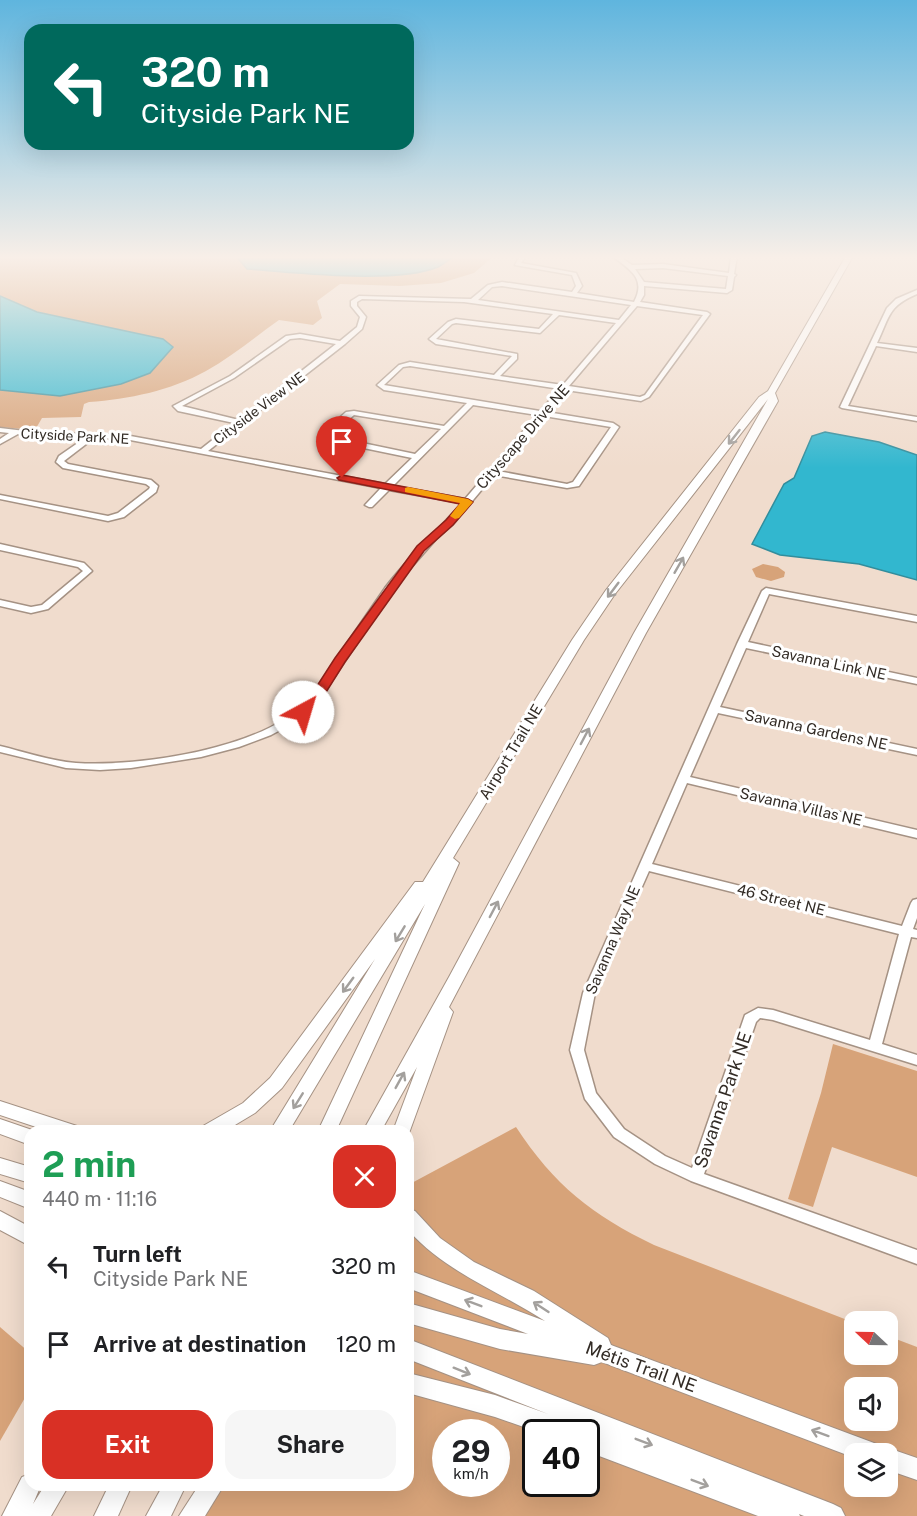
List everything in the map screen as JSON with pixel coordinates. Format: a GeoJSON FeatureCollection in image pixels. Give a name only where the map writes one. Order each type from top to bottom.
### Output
{"type":"FeatureCollection","features":[{"type":"Feature","properties":{"kind":"main road","name":"Airport Trail NE"},"geometry":{"type":"LineString","coordinates":[[283,1125],[578,640],[610,592],[762,399],[771,393],[810,327]]}},
{"type":"Feature","properties":{"kind":"main road","name":"Airport Trail NE"},"geometry":{"type":"LineString","coordinates":[[375,1125],[457,978],[640,633],[773,401],[771,393]]}},
{"type":"Feature","properties":{"kind":"main road"},"geometry":{"type":"LineString","coordinates":[[219,1125],[249,1108],[276,1083],[481,801]]}},
{"type":"Feature","properties":{"kind":"main road"},"geometry":{"type":"LineString","coordinates":[[330,1125],[481,801]]}},
{"type":"Feature","properties":{"kind":"main road"},"geometry":{"type":"LineString","coordinates":[[403,1125],[424,1074],[457,978]]}},
{"type":"Feature","properties":{"kind":"main road"},"geometry":{"type":"LineString","coordinates":[[0,1108],[52,1125]]}},
{"type":"Feature","properties":{"kind":"main road"},"geometry":{"type":"LineString","coordinates":[[0,1126],[24,1135]]}},
{"type":"Feature","properties":{"kind":"main road"},"geometry":{"type":"LineString","coordinates":[[0,1166],[24,1173]]}},
{"type":"Feature","properties":{"kind":"main road"},"geometry":{"type":"LineString","coordinates":[[0,1189],[24,1199]]}},
{"type":"Feature","properties":{"kind":"main road"},"geometry":{"type":"LineString","coordinates":[[0,1220],[24,1234]]}},
{"type":"Feature","properties":{"kind":"main road"},"geometry":{"type":"LineString","coordinates":[[414,1223],[433,1244],[467,1268],[527,1298],[626,1361]]}},
{"type":"Feature","properties":{"kind":"main road","name":"Métis Trail NE"},"geometry":{"type":"LineString","coordinates":[[414,1281],[845,1443]]}},
{"type":"Feature","properties":{"kind":"main road"},"geometry":{"type":"LineString","coordinates":[[414,1315],[500,1339],[626,1361]]}},
{"type":"Feature","properties":{"kind":"main road"},"geometry":{"type":"LineString","coordinates":[[414,1351],[833,1516]]}},
{"type":"Feature","properties":{"kind":"main road"},"geometry":{"type":"LineString","coordinates":[[414,1385],[495,1406],[530,1419]]}},
{"type":"Feature","properties":{"kind":"main road"},"geometry":{"type":"LineString","coordinates":[[600,1445],[788,1516]]}},
{"type":"Feature","properties":{"kind":"main road"},"geometry":{"type":"LineString","coordinates":[[898,1462],[917,1469]]}},
{"type":"Feature","properties":{"kind":"main road"},"geometry":{"type":"LineString","coordinates":[[14,1516],[27,1491]]}},
{"type":"Feature","properties":{"kind":"main road"},"geometry":{"type":"LineString","coordinates":[[38,1516],[54,1491]]}},
{"type":"Feature","properties":{"kind":"main road"},"geometry":{"type":"LineString","coordinates":[[106,1516],[118,1491]]}},
{"type":"Feature","properties":{"kind":"main road"},"geometry":{"type":"LineString","coordinates":[[158,1516],[172,1491]]}},
{"type":"Feature","properties":{"kind":"main road"},"geometry":{"type":"LineString","coordinates":[[191,1516],[209,1491]]}},
{"type":"Feature","properties":{"kind":"street","name":"Cityside View NE"},"geometry":{"type":"LineString","coordinates":[[203,451],[360,327]]}},
{"type":"Feature","properties":{"kind":"street"},"geometry":{"type":"LineString","coordinates":[[446,327],[432,339],[436,342],[515,355],[515,358],[495,377]]}},
{"type":"Feature","properties":{"kind":"street"},"geometry":{"type":"LineString","coordinates":[[504,327],[540,331],[544,327]]}},
{"type":"Feature","properties":{"kind":"street","name":"Cityscape Drive NE"},"geometry":{"type":"LineString","coordinates":[[0,749],[75,766],[106,767],[204,753],[264,734],[285,724],[313,702],[339,661],[420,548],[450,522],[468,502],[617,327]]}},
{"type":"Feature","properties":{"kind":"street"},"geometry":{"type":"LineString","coordinates":[[493,472],[567,486],[576,484],[615,427],[384,388],[380,385],[402,366],[410,364],[634,400],[645,398],[699,327]]}},
{"type":"Feature","properties":{"kind":"street"},"geometry":{"type":"LineString","coordinates":[[882,327],[844,407],[917,419]]}},
{"type":"Feature","properties":{"kind":"street"},"geometry":{"type":"LineString","coordinates":[[240,422],[177,406],[232,377],[288,337],[300,336],[343,342]]}},
{"type":"Feature","properties":{"kind":"street"},"geometry":{"type":"LineString","coordinates":[[874,344],[917,350]]}},
{"type":"Feature","properties":{"kind":"street"},"geometry":{"type":"LineString","coordinates":[[369,505],[472,402]]}},
{"type":"Feature","properties":{"kind":"street"},"geometry":{"type":"LineString","coordinates":[[417,457],[323,437],[349,414],[354,413],[446,428]]}},
{"type":"Feature","properties":{"kind":"street","name":"Cityside Park NE"},"geometry":{"type":"LineString","coordinates":[[0,430],[125,437],[468,502]]}},
{"type":"Feature","properties":{"kind":"street"},"geometry":{"type":"LineString","coordinates":[[0,442],[15,432]]}},
{"type":"Feature","properties":{"kind":"street"},"geometry":{"type":"LineString","coordinates":[[0,497],[101,518],[122,515],[153,490],[154,486],[148,482],[66,466],[60,462],[62,458],[94,435]]}},
{"type":"Feature","properties":{"kind":"street"},"geometry":{"type":"LineString","coordinates":[[0,546],[81,565],[88,571],[45,607],[31,610],[0,603]]}},
{"type":"Feature","properties":{"kind":"street","name":"Savanna Way NE"},"geometry":{"type":"LineString","coordinates":[[917,619],[766,591],[589,993],[577,1050],[590,1095],[619,1133],[660,1160],[696,1177],[917,1257]]}},
{"type":"Feature","properties":{"kind":"street","name":"Savanna Link NE"},"geometry":{"type":"LineString","coordinates":[[742,644],[917,681]]}},
{"type":"Feature","properties":{"kind":"street","name":"Savanna Gardens NE"},"geometry":{"type":"LineString","coordinates":[[714,708],[917,752]]}},
{"type":"Feature","properties":{"kind":"street","name":"Savanna Villas NE"},"geometry":{"type":"LineString","coordinates":[[685,779],[917,834]]}},
{"type":"Feature","properties":{"kind":"street","name":"46 Street NE"},"geometry":{"type":"LineString","coordinates":[[645,866],[912,933]]}},
{"type":"Feature","properties":{"kind":"street"},"geometry":{"type":"LineString","coordinates":[[875,1047],[912,933],[917,903]]}},
{"type":"Feature","properties":{"kind":"street","name":"Savanna Park NE"},"geometry":{"type":"LineString","coordinates":[[696,1177],[750,1019],[758,1013],[773,1015],[917,1060]]}},
{"type":"Feature","properties":{"kind":"shaded area"},"geometry":{"type":"Polygon","coordinates":[[[0,327],[270,327],[225,360],[178,384],[149,393],[89,402],[84,404],[81,417],[42,418],[35,430],[0,427],[0,327]]]}},
{"type":"Feature","properties":{"kind":"shaded area"},"geometry":{"type":"Polygon","coordinates":[[[763,564],[778,567],[785,572],[784,577],[771,581],[756,577],[752,569],[763,564]]]}},
{"type":"Feature","properties":{"kind":"shaded area"},"geometry":{"type":"Polygon","coordinates":[[[833,1044],[917,1071],[917,1177],[832,1147],[813,1207],[788,1199],[821,1093],[833,1044]]]}},
{"type":"Feature","properties":{"kind":"shaded area"},"geometry":{"type":"Polygon","coordinates":[[[516,1127],[560,1182],[593,1210],[632,1234],[654,1245],[844,1319],[844,1365],[898,1365],[898,1340],[917,1347],[917,1516],[186,1516],[200,1491],[414,1491],[414,1182],[516,1127]]]}},
{"type":"Feature","properties":{"kind":"shaded area"},"geometry":{"type":"Polygon","coordinates":[[[0,1327],[24,1348],[24,1399],[0,1441],[0,1327]]]}},
{"type":"Feature","properties":{"kind":"water"},"geometry":{"type":"Polygon","coordinates":[[[0,327],[106,327],[163,339],[173,347],[150,373],[121,384],[60,396],[0,390],[0,327]]]}},
{"type":"Feature","properties":{"kind":"water"},"geometry":{"type":"Polygon","coordinates":[[[825,432],[879,442],[917,455],[917,580],[859,564],[780,555],[752,544],[784,484],[794,478],[812,436],[825,432]]]}},
{"type":"Feature","properties":{"kind":"slow traffic"},"geometry":{"type":"LineString","coordinates":[[408,490],[468,502],[455,516]]}},
{"type":"Feature","properties":{"kind":"route"},"geometry":{"type":"LineString","coordinates":[[303,712],[313,702],[339,661],[420,548],[450,522],[468,502],[342,478]]}}]}
